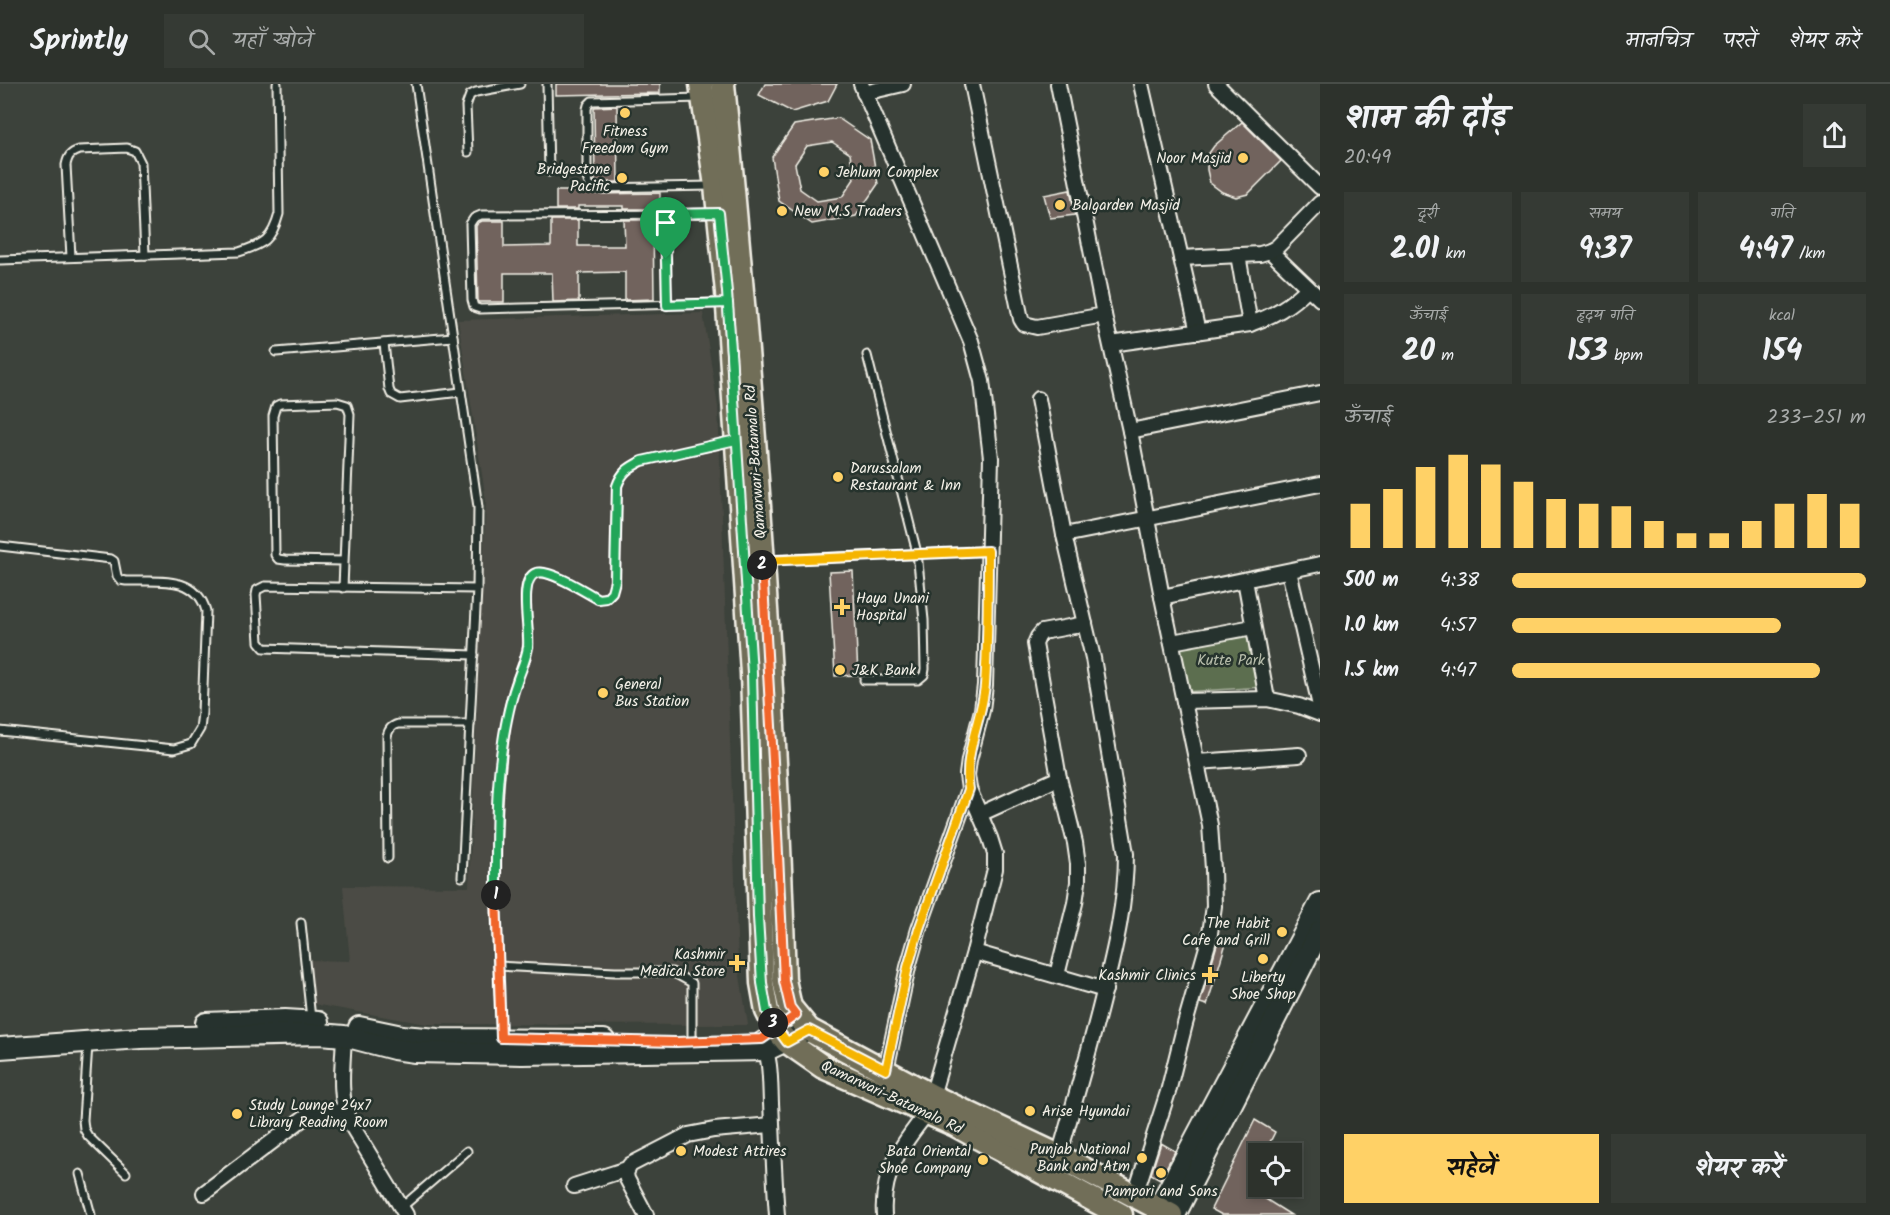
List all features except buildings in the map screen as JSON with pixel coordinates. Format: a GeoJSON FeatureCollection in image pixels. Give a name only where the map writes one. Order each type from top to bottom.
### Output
{"type":"FeatureCollection","features":[{"type":"Feature","properties":{"kind":"main road","name":"Qamarwari-Batamalo Rd"},"geometry":{"type":"LineString","coordinates":[[723,84],[743,292],[762,561],[784,981],[790,1007],[802,1022],[888,1071],[955,1125],[1120,1215]]}},
{"type":"Feature","properties":{"kind":"main road","name":"Qamarwari-Batamalo Rd"},"geometry":{"type":"LineString","coordinates":[[702,91],[716,186],[728,303],[752,673],[758,917],[762,983],[773,1040],[823,1067],[930,1104]]}},
{"type":"Feature","properties":{"kind":"main road"},"geometry":{"type":"LineString","coordinates":[[930,1104],[1059,1156],[1135,1195],[1165,1214]]}},
{"type":"Feature","properties":{"kind":"street"},"geometry":{"type":"LineString","coordinates":[[884,1215],[886,1187],[893,1161],[930,1104],[974,952],[995,869],[995,854],[969,789],[967,775],[982,710],[985,685],[991,458],[982,381],[971,341],[863,89],[903,84]]}},
{"type":"Feature","properties":{"kind":"street"},"geometry":{"type":"LineString","coordinates":[[972,84],[1021,319],[1024,324],[1037,327],[1104,315]]}},
{"type":"Feature","properties":{"kind":"street"},"geometry":{"type":"LineString","coordinates":[[1058,84],[1210,825],[1214,906],[1209,940],[1168,1092],[1135,1195]]}},
{"type":"Feature","properties":{"kind":"street"},"geometry":{"type":"LineString","coordinates":[[1141,84],[1198,332]]}},
{"type":"Feature","properties":{"kind":"street"},"geometry":{"type":"LineString","coordinates":[[1216,84],[1320,187]]}},
{"type":"Feature","properties":{"kind":"street"},"geometry":{"type":"LineString","coordinates":[[1181,258],[1260,254],[1270,251],[1277,247],[1320,203]]}},
{"type":"Feature","properties":{"kind":"street"},"geometry":{"type":"LineString","coordinates":[[1270,251],[1320,299]]}},
{"type":"Feature","properties":{"kind":"street"},"geometry":{"type":"LineString","coordinates":[[1238,255],[1250,324]]}},
{"type":"Feature","properties":{"kind":"street"},"geometry":{"type":"LineString","coordinates":[[1111,344],[1250,324],[1283,310],[1308,288]]}},
{"type":"Feature","properties":{"kind":"street"},"geometry":{"type":"LineString","coordinates":[[1130,431],[1320,393]]}},
{"type":"Feature","properties":{"kind":"street"},"geometry":{"type":"LineString","coordinates":[[1038,399],[1064,535],[1093,658],[1126,854],[1126,877],[1114,956],[1059,1156]]}},
{"type":"Feature","properties":{"kind":"street"},"geometry":{"type":"LineString","coordinates":[[1064,535],[1320,484]]}},
{"type":"Feature","properties":{"kind":"street"},"geometry":{"type":"LineString","coordinates":[[1162,597],[1320,564]]}},
{"type":"Feature","properties":{"kind":"street"},"geometry":{"type":"LineString","coordinates":[[1289,571],[1320,706]]}},
{"type":"Feature","properties":{"kind":"street"},"geometry":{"type":"LineString","coordinates":[[1245,580],[1267,699]]}},
{"type":"Feature","properties":{"kind":"street"},"geometry":{"type":"LineString","coordinates":[[1057,975],[1075,903],[1078,864],[1059,778],[1035,644],[1042,632],[1085,624]]}},
{"type":"Feature","properties":{"kind":"street"},"geometry":{"type":"LineString","coordinates":[[1172,642],[1253,627]]}},
{"type":"Feature","properties":{"kind":"street"},"geometry":{"type":"LineString","coordinates":[[1184,701],[1267,699],[1290,703],[1320,714]]}},
{"type":"Feature","properties":{"kind":"street"},"geometry":{"type":"LineString","coordinates":[[1197,762],[1299,755]]}},
{"type":"Feature","properties":{"kind":"street"},"geometry":{"type":"LineString","coordinates":[[980,814],[1059,778]]}},
{"type":"Feature","properties":{"kind":"street"},"geometry":{"type":"LineString","coordinates":[[888,1071],[908,967],[916,939],[969,789]]}},
{"type":"Feature","properties":{"kind":"street"},"geometry":{"type":"LineString","coordinates":[[1165,1214],[1320,903]]}},
{"type":"Feature","properties":{"kind":"street"},"geometry":{"type":"LineString","coordinates":[[1165,1214],[1320,931]]}},
{"type":"Feature","properties":{"kind":"street"},"geometry":{"type":"LineString","coordinates":[[974,952],[1105,990]]}},
{"type":"Feature","properties":{"kind":"street"},"geometry":{"type":"LineString","coordinates":[[0,1035],[285,1020],[345,1024],[402,1036],[438,1039],[773,1040]]}},
{"type":"Feature","properties":{"kind":"street"},"geometry":{"type":"LineString","coordinates":[[0,1048],[140,1038],[285,1035],[344,1036],[415,1052],[522,1054],[773,1040],[802,1022]]}},
{"type":"Feature","properties":{"kind":"street"},"geometry":{"type":"LineString","coordinates":[[344,1036],[345,1111],[404,1211]]}},
{"type":"Feature","properties":{"kind":"street"},"geometry":{"type":"LineString","coordinates":[[773,1040],[772,1125],[777,1215]]}},
{"type":"Feature","properties":{"kind":"street"},"geometry":{"type":"LineString","coordinates":[[204,1193],[305,1117],[313,1113],[345,1111]]}},
{"type":"Feature","properties":{"kind":"street"},"geometry":{"type":"LineString","coordinates":[[574,1186],[627,1169],[630,1165],[688,1135],[714,1130],[772,1125]]}},
{"type":"Feature","properties":{"kind":"street"},"geometry":{"type":"LineString","coordinates":[[627,1169],[627,1179],[646,1215]]}},
{"type":"Feature","properties":{"kind":"lane"},"geometry":{"type":"LineString","coordinates":[[0,260],[239,252],[256,247],[274,231],[279,214],[277,84]]}},
{"type":"Feature","properties":{"kind":"lane"},"geometry":{"type":"LineString","coordinates":[[416,84],[478,507],[477,589],[462,877]]}},
{"type":"Feature","properties":{"kind":"lane"},"geometry":{"type":"LineString","coordinates":[[468,152],[466,106],[470,95],[520,84]]}},
{"type":"Feature","properties":{"kind":"lane"},"geometry":{"type":"LineString","coordinates":[[547,84],[549,172]]}},
{"type":"Feature","properties":{"kind":"lane"},"geometry":{"type":"LineString","coordinates":[[702,91],[592,101],[588,105],[587,178],[590,186],[596,188],[716,186]]}},
{"type":"Feature","properties":{"kind":"lane"},"geometry":{"type":"LineString","coordinates":[[71,257],[66,165],[68,157],[79,150],[127,148],[135,151],[141,163],[145,255]]}},
{"type":"Feature","properties":{"kind":"lane"},"geometry":{"type":"LineString","coordinates":[[719,213],[481,215],[474,218],[470,224],[472,300],[474,307],[480,309],[728,303]]}},
{"type":"Feature","properties":{"kind":"lane"},"geometry":{"type":"LineString","coordinates":[[665,214],[667,305]]}},
{"type":"Feature","properties":{"kind":"lane"},"geometry":{"type":"LineString","coordinates":[[276,352],[453,337]]}},
{"type":"Feature","properties":{"kind":"lane"},"geometry":{"type":"LineString","coordinates":[[384,343],[389,389],[394,397],[400,399],[461,393]]}},
{"type":"Feature","properties":{"kind":"lane"},"geometry":{"type":"LineString","coordinates":[[864,680],[918,680],[924,675],[924,620],[916,553],[867,355]]}},
{"type":"Feature","properties":{"kind":"lane"},"geometry":{"type":"LineString","coordinates":[[343,588],[350,414],[349,409],[347,405],[337,402],[280,404],[276,406],[273,416],[275,555],[278,559],[285,561],[344,561]]}},
{"type":"Feature","properties":{"kind":"lane"},"geometry":{"type":"LineString","coordinates":[[501,1038],[496,820],[504,735],[517,682],[526,660],[528,580],[534,573],[550,573],[598,599],[606,598],[612,592],[615,581],[617,486],[622,474],[629,467],[642,461],[736,440]]}},
{"type":"Feature","properties":{"kind":"lane"},"geometry":{"type":"LineString","coordinates":[[0,546],[111,559],[114,561],[120,580],[186,585],[203,601],[206,611],[200,729],[190,744],[174,749],[0,731]]}},
{"type":"Feature","properties":{"kind":"lane"},"geometry":{"type":"LineString","coordinates":[[762,561],[988,551]]}},
{"type":"Feature","properties":{"kind":"lane"},"geometry":{"type":"LineString","coordinates":[[474,655],[269,649],[261,646],[259,642],[256,595],[261,587],[477,589]]}},
{"type":"Feature","properties":{"kind":"lane"},"geometry":{"type":"LineString","coordinates":[[388,858],[388,730],[398,724],[470,724]]}},
{"type":"Feature","properties":{"kind":"lane"},"geometry":{"type":"LineString","coordinates":[[301,923],[311,1022]]}},
{"type":"Feature","properties":{"kind":"lane"},"geometry":{"type":"LineString","coordinates":[[498,966],[615,972],[672,972],[692,983],[692,1041]]}},
{"type":"Feature","properties":{"kind":"lane"},"geometry":{"type":"LineString","coordinates":[[88,1042],[84,1129],[88,1136],[126,1173]]}},
{"type":"Feature","properties":{"kind":"lane"},"geometry":{"type":"LineString","coordinates":[[404,1211],[467,1152]]}},
{"type":"Feature","properties":{"kind":"lane"},"geometry":{"type":"LineString","coordinates":[[80,1174],[91,1215]]}},
{"type":"Feature","properties":{"kind":"shaded area","name":"General Bus Station"},"geometry":{"type":"Polygon","coordinates":[[[703,313],[718,407],[738,964],[748,1025],[427,1024],[308,1003],[303,960],[350,961],[343,886],[469,887],[486,500],[458,320],[703,313]]]}},
{"type":"Feature","properties":{"kind":"green space","name":"Kutte Park"},"geometry":{"type":"Polygon","coordinates":[[[1253,627],[1265,687],[1182,692],[1172,642],[1253,627]]]}},
{"type":"Feature","properties":{"kind":"place","name":"Fitness Freedom Gym"},"geometry":{"type":"Point","coordinates":[625,113]}},
{"type":"Feature","properties":{"kind":"place","name":"Noor Masjid"},"geometry":{"type":"Point","coordinates":[1243,158]}},
{"type":"Feature","properties":{"kind":"place","name":"Jehlum Complex"},"geometry":{"type":"Point","coordinates":[824,172]}},
{"type":"Feature","properties":{"kind":"place","name":"Bridgestone Pacific"},"geometry":{"type":"Point","coordinates":[622,178]}},
{"type":"Feature","properties":{"kind":"place","name":"Balgarden Masjid"},"geometry":{"type":"Point","coordinates":[1060,205]}},
{"type":"Feature","properties":{"kind":"place","name":"New M.S Traders"},"geometry":{"type":"Point","coordinates":[782,211]}},
{"type":"Feature","properties":{"kind":"place","name":"Darussalam Restaurant & Inn"},"geometry":{"type":"Point","coordinates":[838,477]}},
{"type":"Feature","properties":{"kind":"place","name":"Haya Unani Hospital"},"geometry":{"type":"Point","coordinates":[842,607]}},
{"type":"Feature","properties":{"kind":"place","name":"J&K Bank"},"geometry":{"type":"Point","coordinates":[840,670]}},
{"type":"Feature","properties":{"kind":"place","name":"General Bus Station"},"geometry":{"type":"Point","coordinates":[603,693]}},
{"type":"Feature","properties":{"kind":"place","name":"The Habit Cafe and Grill"},"geometry":{"type":"Point","coordinates":[1282,932]}},
{"type":"Feature","properties":{"kind":"place","name":"Liberty Shoe Shop"},"geometry":{"type":"Point","coordinates":[1263,959]}},
{"type":"Feature","properties":{"kind":"place","name":"Kashmir Medical Store"},"geometry":{"type":"Point","coordinates":[737,963]}},
{"type":"Feature","properties":{"kind":"place","name":"Kashmir Clinics"},"geometry":{"type":"Point","coordinates":[1210,975]}},
{"type":"Feature","properties":{"kind":"place","name":"Arise Hyundai"},"geometry":{"type":"Point","coordinates":[1030,1111]}},
{"type":"Feature","properties":{"kind":"place","name":"Study Lounge 24x7 Library Reading Room"},"geometry":{"type":"Point","coordinates":[237,1114]}},
{"type":"Feature","properties":{"kind":"place","name":"Modest Attires"},"geometry":{"type":"Point","coordinates":[681,1151]}},
{"type":"Feature","properties":{"kind":"place","name":"Punjab National Bank and Atm"},"geometry":{"type":"Point","coordinates":[1142,1158]}},
{"type":"Feature","properties":{"kind":"place","name":"Bata Oriental Shoe Company"},"geometry":{"type":"Point","coordinates":[983,1160]}},
{"type":"Feature","properties":{"kind":"place","name":"Pampori and Sons"},"geometry":{"type":"Point","coordinates":[1161,1173]}},
{"type":"Feature","properties":{"kind":"route"},"geometry":{"type":"LineString","coordinates":[[666,259],[665,214],[719,213],[727,292],[752,673],[758,917],[762,983],[767,1011],[776,1029],[787,1042],[809,1030],[886,1070],[908,967],[919,929],[969,789],[967,775],[969,760],[982,710],[985,685],[988,551],[762,561],[784,981],[790,1007],[796,1015],[776,1029],[762,1039],[676,1042],[501,1038],[496,820],[504,735],[517,682],[526,660],[528,580],[534,573],[550,573],[598,599],[606,598],[612,592],[615,581],[617,486],[622,474],[629,467],[642,461],[736,440],[728,303],[667,305],[666,259]]}}]}
